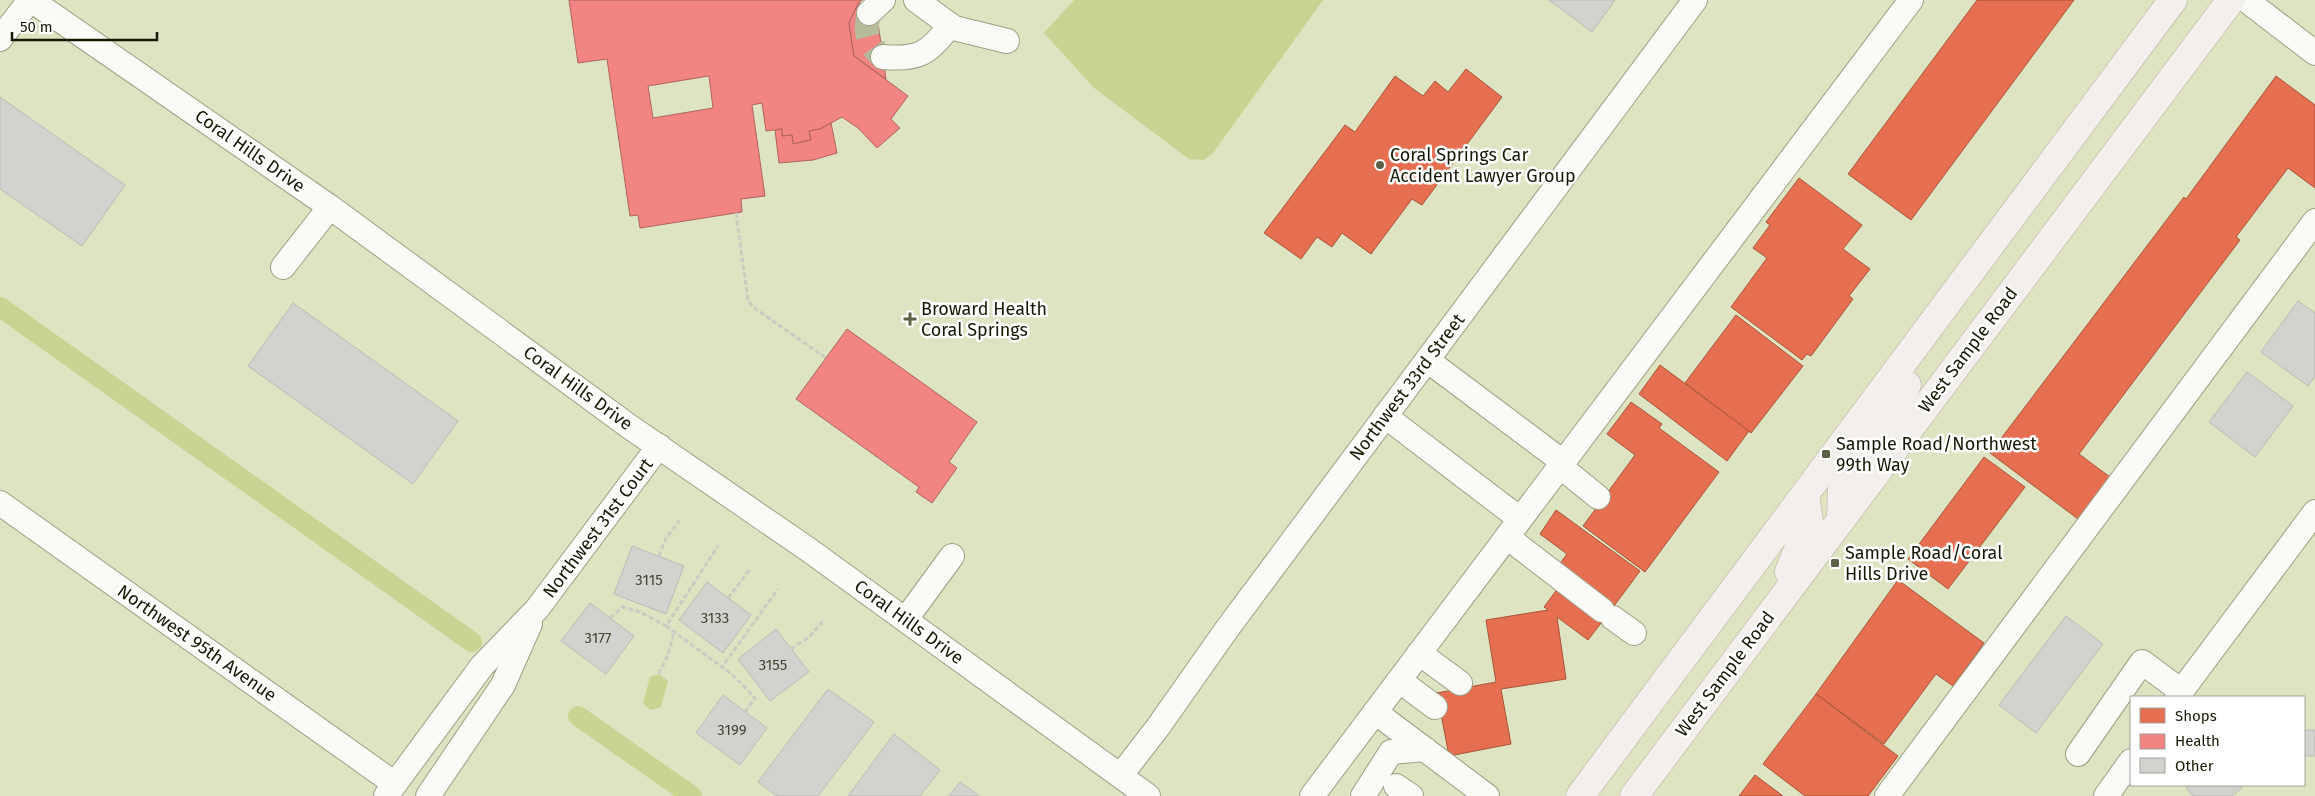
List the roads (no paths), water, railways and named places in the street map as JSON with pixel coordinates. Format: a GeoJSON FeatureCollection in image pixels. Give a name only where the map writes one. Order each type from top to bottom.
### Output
{"type":"FeatureCollection","features":[{"type":"Feature","properties":{"kind":"main road"},"geometry":{"type":"LineString","coordinates":[[1580,796],[2173,0]]}},
{"type":"Feature","properties":{"kind":"main road","name":"West Sample Road"},"geometry":{"type":"LineString","coordinates":[[1634,796],[2231,0]]}},
{"type":"Feature","properties":{"kind":"main road"},"geometry":{"type":"LineString","coordinates":[[1841,520],[1842,480],[1902,394],[1940,311]]}},
{"type":"Feature","properties":{"kind":"main road"},"geometry":{"type":"LineString","coordinates":[[1776,606],[1809,522],[1805,494]]}},
{"type":"Feature","properties":{"kind":"street"},"geometry":{"type":"LineString","coordinates":[[0,39],[31,0]]}},
{"type":"Feature","properties":{"kind":"street","name":"Coral Hills Drive"},"geometry":{"type":"LineString","coordinates":[[31,0],[330,207],[659,446],[906,619],[1148,796]]}},
{"type":"Feature","properties":{"kind":"street"},"geometry":{"type":"LineString","coordinates":[[916,0],[954,28],[1007,41]]}},
{"type":"Feature","properties":{"kind":"street","name":"Northwest 33rd Street"},"geometry":{"type":"LineString","coordinates":[[1121,775],[1158,727],[1227,629],[1695,0]]}},
{"type":"Feature","properties":{"kind":"street"},"geometry":{"type":"LineString","coordinates":[[1312,796],[1790,164],[1911,0]]}},
{"type":"Feature","properties":{"kind":"street"},"geometry":{"type":"LineString","coordinates":[[2246,0],[2315,53]]}},
{"type":"Feature","properties":{"kind":"street"},"geometry":{"type":"LineString","coordinates":[[883,57],[915,57],[931,48],[950,25]]}},
{"type":"Feature","properties":{"kind":"street"},"geometry":{"type":"LineString","coordinates":[[283,267],[330,207]]}},
{"type":"Feature","properties":{"kind":"street"},"geometry":{"type":"LineString","coordinates":[[1887,796],[2315,221]]}},
{"type":"Feature","properties":{"kind":"street"},"geometry":{"type":"LineString","coordinates":[[1427,360],[1563,462],[1567,472],[1598,497]]}},
{"type":"Feature","properties":{"kind":"street"},"geometry":{"type":"LineString","coordinates":[[1385,416],[1513,528],[1607,614],[1634,633]]}},
{"type":"Feature","properties":{"kind":"street","name":"Northwest 31st Court"},"geometry":{"type":"LineString","coordinates":[[391,790],[482,666],[537,609],[659,446]]}},
{"type":"Feature","properties":{"kind":"street","name":"Northwest 95th Avenue"},"geometry":{"type":"LineString","coordinates":[[0,502],[391,790]]}},
{"type":"Feature","properties":{"kind":"street"},"geometry":{"type":"LineString","coordinates":[[2078,754],[2142,662],[2179,694],[2315,512]]}},
{"type":"Feature","properties":{"kind":"street"},"geometry":{"type":"LineString","coordinates":[[906,619],[952,556]]}},
{"type":"Feature","properties":{"kind":"street","name":"Northwest 31st Court"},"geometry":{"type":"LineString","coordinates":[[428,796],[503,685],[537,609]]}},
{"type":"Feature","properties":{"kind":"street"},"geometry":{"type":"LineString","coordinates":[[1420,653],[1460,683]]}},
{"type":"Feature","properties":{"kind":"street"},"geometry":{"type":"LineString","coordinates":[[1397,683],[1408,687],[1435,707]]}},
{"type":"Feature","properties":{"kind":"street"},"geometry":{"type":"LineString","coordinates":[[1371,718],[1425,749],[1487,796]]}},
{"type":"Feature","properties":{"kind":"street"},"geometry":{"type":"LineString","coordinates":[[1371,718],[1391,752]]}},
{"type":"Feature","properties":{"kind":"street"},"geometry":{"type":"LineString","coordinates":[[1391,752],[1425,749]]}},
{"type":"Feature","properties":{"kind":"street"},"geometry":{"type":"LineString","coordinates":[[1337,764],[1365,791],[1391,752]]}},
{"type":"Feature","properties":{"kind":"street"},"geometry":{"type":"LineString","coordinates":[[2106,796],[2130,762]]}},
{"type":"Feature","properties":{"kind":"waterway"},"geometry":{"type":"LineString","coordinates":[[0,307],[472,642]]}},
{"type":"Feature","properties":{"kind":"waterway"},"geometry":{"type":"LineString","coordinates":[[578,716],[692,796]]}},
{"type":"Feature","properties":{"kind":"tunnel"},"geometry":{"type":"LineString","coordinates":[[869,13],[868,37],[873,48],[883,57]]}},
{"type":"Feature","properties":{"kind":"place","name":"Coral Springs Car Accident Lawyer Group"},"geometry":{"type":"Point","coordinates":[1380,165]}},
{"type":"Feature","properties":{"kind":"place","name":"Broward Health Coral Springs"},"geometry":{"type":"Point","coordinates":[910,319]}},
{"type":"Feature","properties":{"kind":"place","name":"Sample Road/Northwest 99th Way"},"geometry":{"type":"Point","coordinates":[1826,454]}},
{"type":"Feature","properties":{"kind":"place","name":"Sample Road/Coral Hills Drive"},"geometry":{"type":"Point","coordinates":[1835,563]}}]}
